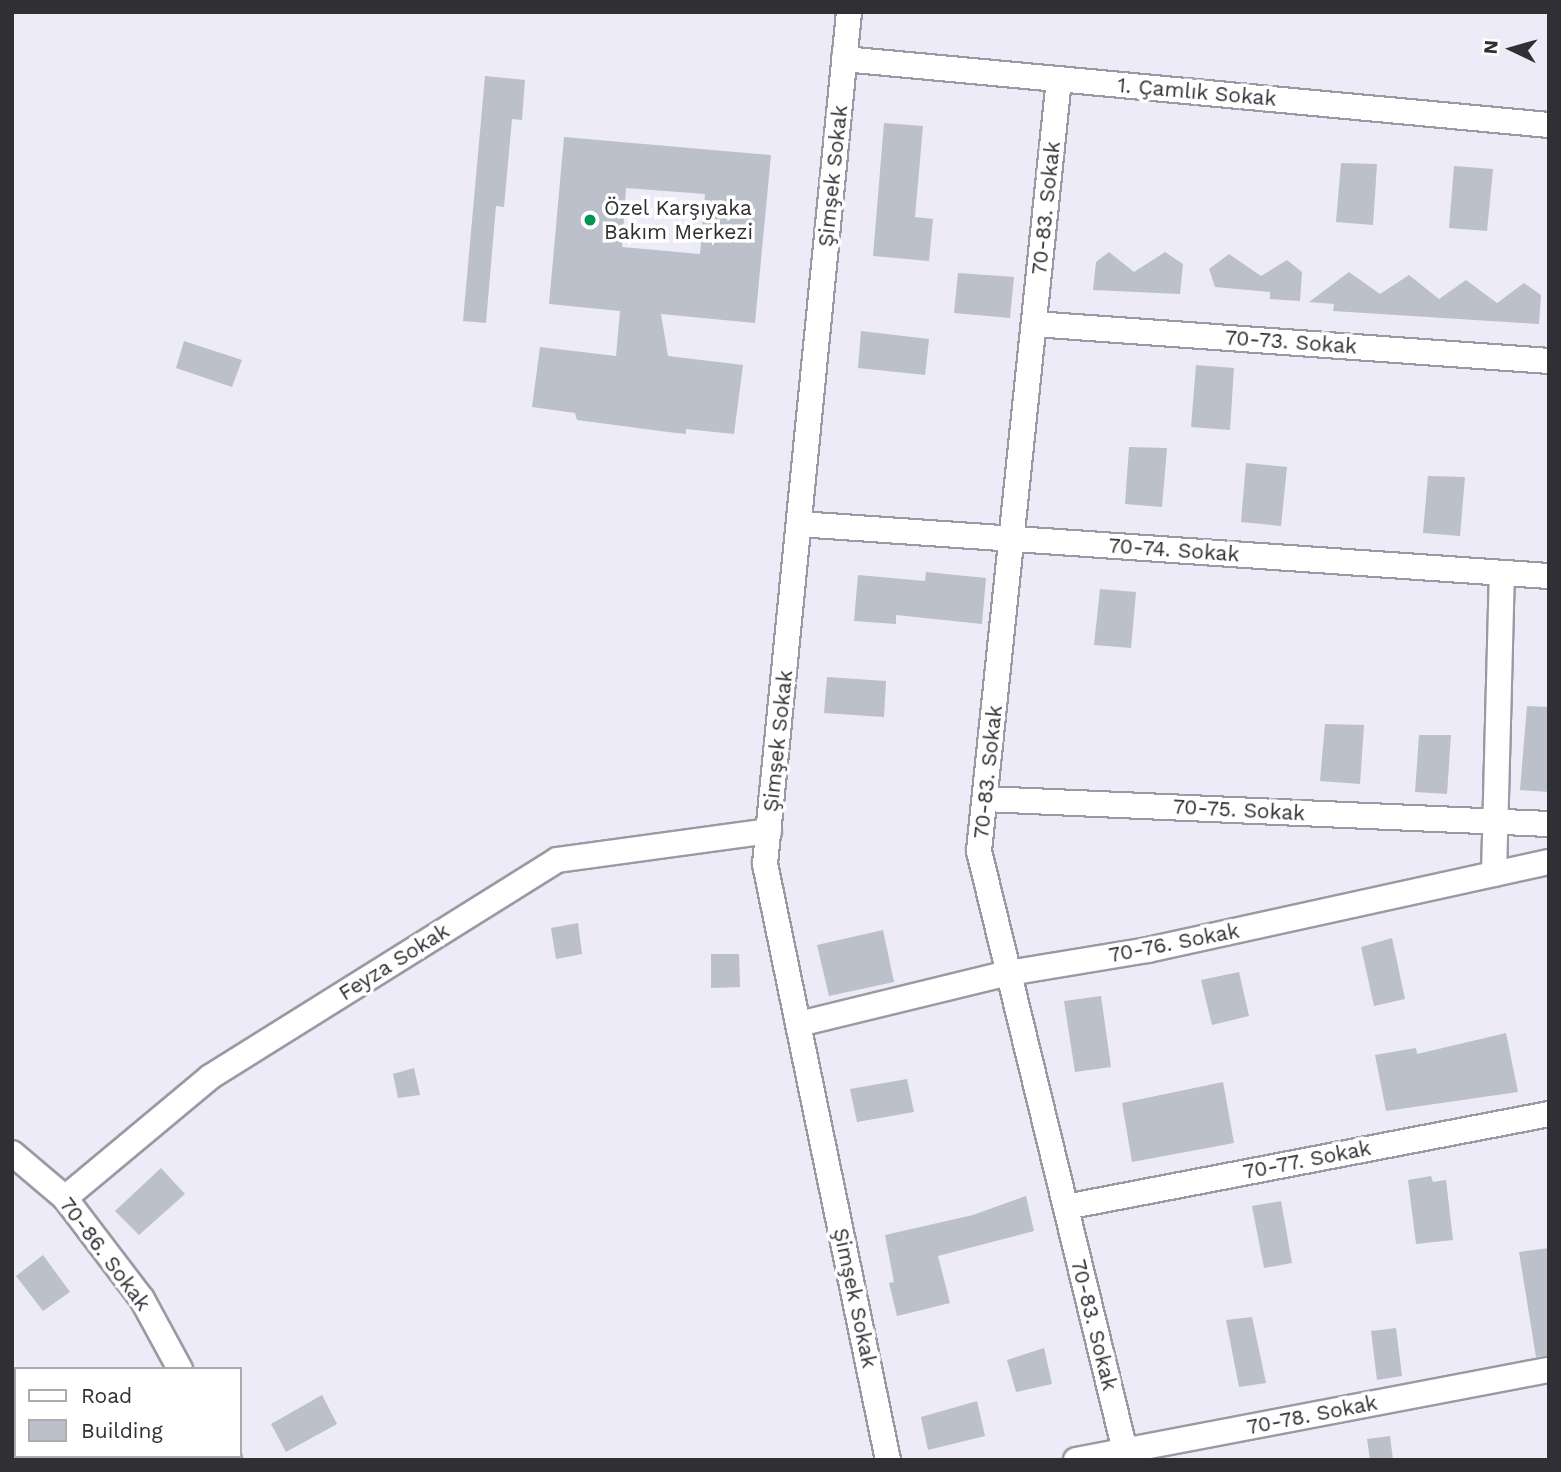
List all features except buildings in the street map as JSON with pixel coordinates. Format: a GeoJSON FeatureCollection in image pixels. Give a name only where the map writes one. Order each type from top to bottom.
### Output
{"type":"FeatureCollection","features":[{"type":"Feature","properties":{"kind":"street","name":"Şimşek Sokak"},"geometry":{"type":"LineString","coordinates":[[849,12],[765,864],[888,1460]]}},
{"type":"Feature","properties":{"kind":"street","name":"1. Çamlık Sokak"},"geometry":{"type":"LineString","coordinates":[[844,60],[1549,125]]}},
{"type":"Feature","properties":{"kind":"street","name":"70-83. Sokak"},"geometry":{"type":"LineString","coordinates":[[1059,79],[979,851],[1125,1451]]}},
{"type":"Feature","properties":{"kind":"street","name":"70-73. Sokak"},"geometry":{"type":"LineString","coordinates":[[1034,324],[1549,361]]}},
{"type":"Feature","properties":{"kind":"street","name":"70-74. Sokak"},"geometry":{"type":"LineString","coordinates":[[799,524],[1549,576]]}},
{"type":"Feature","properties":{"kind":"street"},"geometry":{"type":"LineString","coordinates":[[1494,874],[1493,822],[1502,573]]}},
{"type":"Feature","properties":{"kind":"street","name":"70-75. Sokak"},"geometry":{"type":"LineString","coordinates":[[985,799],[1549,824]]}},
{"type":"Feature","properties":{"kind":"street","name":"Feyza Sokak"},"geometry":{"type":"LineString","coordinates":[[65,1198],[210,1077],[556,860],[769,831]]}},
{"type":"Feature","properties":{"kind":"street","name":"70-76. Sokak"},"geometry":{"type":"LineString","coordinates":[[799,1024],[1009,973],[1147,950],[1549,862]]}},
{"type":"Feature","properties":{"kind":"street","name":"70-77. Sokak"},"geometry":{"type":"LineString","coordinates":[[1066,1207],[1549,1114]]}},
{"type":"Feature","properties":{"kind":"street","name":"70-86. Sokak"},"geometry":{"type":"LineString","coordinates":[[12,1153],[65,1198],[142,1299],[179,1367]]}},
{"type":"Feature","properties":{"kind":"street","name":"70-78. Sokak"},"geometry":{"type":"LineString","coordinates":[[1076,1460],[1549,1370]]}},
{"type":"Feature","properties":{"kind":"place","name":"Özel Karşıyaka Bakım Merkezi"},"geometry":{"type":"Point","coordinates":[590,220]}}]}
